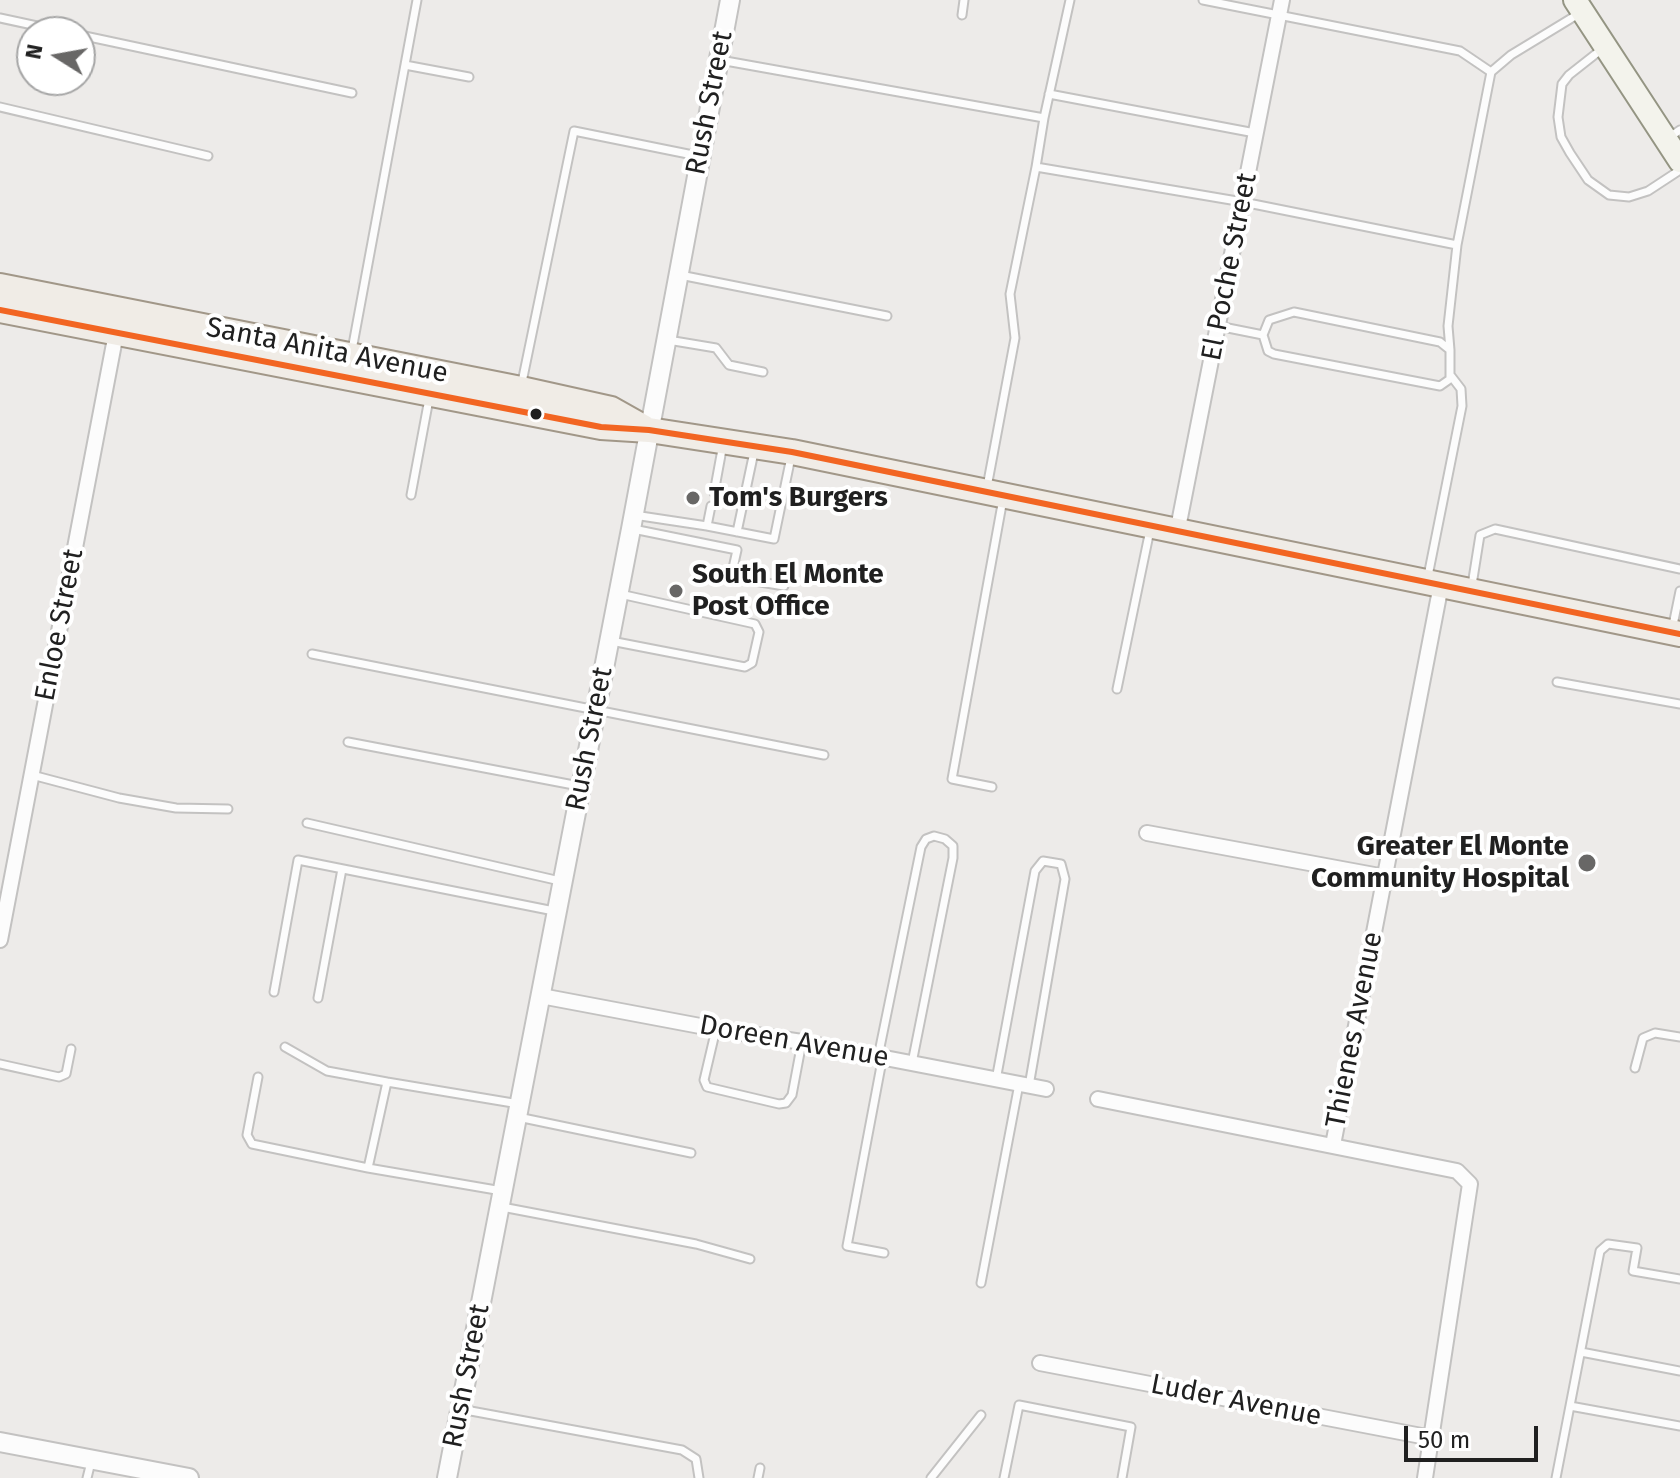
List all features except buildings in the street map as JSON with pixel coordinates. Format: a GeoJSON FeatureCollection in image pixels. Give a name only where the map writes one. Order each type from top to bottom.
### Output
{"type":"FeatureCollection","features":[{"type":"Feature","properties":{"kind":"main road"},"geometry":{"type":"LineString","coordinates":[[1579,6],[1677,152]]}},
{"type":"Feature","properties":{"kind":"main road","name":"Santa Anita Avenue"},"geometry":{"type":"LineString","coordinates":[[0,286],[118,322],[430,394],[601,427],[649,430],[792,452],[1676,633]]}},
{"type":"Feature","properties":{"kind":"main road","name":"Santa Anita Avenue"},"geometry":{"type":"LineString","coordinates":[[0,310],[118,322],[351,356],[611,409],[649,430]]}},
{"type":"Feature","properties":{"kind":"street","name":"Rush Street"},"geometry":{"type":"LineString","coordinates":[[447,1478],[730,0]]}},
{"type":"Feature","properties":{"kind":"street","name":"El Poche Street"},"geometry":{"type":"LineString","coordinates":[[1177,533],[1282,0]]}},
{"type":"Feature","properties":{"kind":"street","name":"Enloe Street"},"geometry":{"type":"LineString","coordinates":[[0,940],[118,322]]}},
{"type":"Feature","properties":{"kind":"street","name":"Thienes Avenue"},"geometry":{"type":"LineString","coordinates":[[1333,1145],[1385,877],[1434,584]]}},
{"type":"Feature","properties":{"kind":"street"},"geometry":{"type":"LineString","coordinates":[[1147,833],[1385,877]]}},
{"type":"Feature","properties":{"kind":"street","name":"Doreen Avenue"},"geometry":{"type":"LineString","coordinates":[[541,996],[1046,1089]]}},
{"type":"Feature","properties":{"kind":"street"},"geometry":{"type":"LineString","coordinates":[[1098,1099],[1457,1171],[1470,1184],[1425,1478]]}},
{"type":"Feature","properties":{"kind":"street","name":"Luder Avenue"},"geometry":{"type":"LineString","coordinates":[[1040,1363],[1432,1438]]}},
{"type":"Feature","properties":{"kind":"street"},"geometry":{"type":"LineString","coordinates":[[0,1442],[89,1469],[189,1478]]}},
{"type":"Feature","properties":{"kind":"lane"},"geometry":{"type":"LineString","coordinates":[[351,356],[417,0]]}},
{"type":"Feature","properties":{"kind":"lane"},"geometry":{"type":"LineString","coordinates":[[962,15],[964,0]]}},
{"type":"Feature","properties":{"kind":"lane"},"geometry":{"type":"LineString","coordinates":[[992,787],[952,779],[1015,338],[1010,294],[1070,0]]}},
{"type":"Feature","properties":{"kind":"lane"},"geometry":{"type":"LineString","coordinates":[[1203,0],[1460,51],[1491,72]]}},
{"type":"Feature","properties":{"kind":"lane"},"geometry":{"type":"LineString","coordinates":[[1450,350],[1440,342],[1294,312],[1269,320],[1263,335],[1268,351],[1274,354],[1440,386],[1450,379],[1450,350],[1448,326],[1457,245],[1491,72],[1579,6]]}},
{"type":"Feature","properties":{"kind":"lane"},"geometry":{"type":"LineString","coordinates":[[96,38],[352,93]]}},
{"type":"Feature","properties":{"kind":"lane"},"geometry":{"type":"LineString","coordinates":[[1605,46],[1562,84],[1558,117],[1561,137],[1588,180],[1609,195],[1629,197],[1648,191],[1677,152]]}},
{"type":"Feature","properties":{"kind":"lane"},"geometry":{"type":"LineString","coordinates":[[718,60],[1044,118]]}},
{"type":"Feature","properties":{"kind":"lane"},"geometry":{"type":"LineString","coordinates":[[405,65],[469,77]]}},
{"type":"Feature","properties":{"kind":"lane"},"geometry":{"type":"LineString","coordinates":[[1049,94],[1256,133]]}},
{"type":"Feature","properties":{"kind":"lane"},"geometry":{"type":"LineString","coordinates":[[0,107],[208,156]]}},
{"type":"Feature","properties":{"kind":"lane"},"geometry":{"type":"LineString","coordinates":[[521,389],[574,131],[700,157]]}},
{"type":"Feature","properties":{"kind":"lane"},"geometry":{"type":"LineString","coordinates":[[1036,167],[1243,202],[1457,245]]}},
{"type":"Feature","properties":{"kind":"lane"},"geometry":{"type":"LineString","coordinates":[[678,274],[887,316]]}},
{"type":"Feature","properties":{"kind":"lane"},"geometry":{"type":"LineString","coordinates":[[1218,326],[1263,335]]}},
{"type":"Feature","properties":{"kind":"lane"},"geometry":{"type":"LineString","coordinates":[[666,339],[716,348],[729,365],[763,372]]}},
{"type":"Feature","properties":{"kind":"lane"},"geometry":{"type":"LineString","coordinates":[[1434,584],[1462,406],[1461,389],[1450,375]]}},
{"type":"Feature","properties":{"kind":"lane"},"geometry":{"type":"LineString","coordinates":[[411,495],[430,394]]}},
{"type":"Feature","properties":{"kind":"lane"},"geometry":{"type":"LineString","coordinates":[[714,493],[723,442]]}},
{"type":"Feature","properties":{"kind":"lane"},"geometry":{"type":"LineString","coordinates":[[737,532],[755,446]]}},
{"type":"Feature","properties":{"kind":"lane"},"geometry":{"type":"LineString","coordinates":[[632,522],[707,526],[774,539],[792,452]]}},
{"type":"Feature","properties":{"kind":"lane"},"geometry":{"type":"LineString","coordinates":[[707,526],[711,506]]}},
{"type":"Feature","properties":{"kind":"lane"},"geometry":{"type":"LineString","coordinates":[[632,522],[737,550],[731,577],[784,586]]}},
{"type":"Feature","properties":{"kind":"lane"},"geometry":{"type":"LineString","coordinates":[[1117,689],[1150,527]]}},
{"type":"Feature","properties":{"kind":"lane"},"geometry":{"type":"LineString","coordinates":[[1471,591],[1480,535],[1495,529],[1680,569]]}},
{"type":"Feature","properties":{"kind":"lane"},"geometry":{"type":"LineString","coordinates":[[1676,633],[1680,591]]}},
{"type":"Feature","properties":{"kind":"lane"},"geometry":{"type":"LineString","coordinates":[[608,641],[745,667],[752,663],[759,632],[755,624],[618,594]]}},
{"type":"Feature","properties":{"kind":"lane"},"geometry":{"type":"LineString","coordinates":[[312,654],[824,755]]}},
{"type":"Feature","properties":{"kind":"lane"},"geometry":{"type":"LineString","coordinates":[[1557,682],[1680,704]]}},
{"type":"Feature","properties":{"kind":"lane"},"geometry":{"type":"LineString","coordinates":[[348,742],[581,786]]}},
{"type":"Feature","properties":{"kind":"lane"},"geometry":{"type":"LineString","coordinates":[[32,775],[119,798],[176,808],[228,809]]}},
{"type":"Feature","properties":{"kind":"lane"},"geometry":{"type":"LineString","coordinates":[[307,823],[562,882]]}},
{"type":"Feature","properties":{"kind":"lane"},"geometry":{"type":"LineString","coordinates":[[884,1253],[847,1246],[881,1066],[878,1057],[921,847],[926,839],[934,836],[945,839],[953,846],[953,858],[912,1063]]}},
{"type":"Feature","properties":{"kind":"lane"},"geometry":{"type":"LineString","coordinates":[[274,992],[298,860],[556,911]]}},
{"type":"Feature","properties":{"kind":"lane"},"geometry":{"type":"LineString","coordinates":[[981,1283],[1065,879],[1061,864],[1043,861],[1035,871],[996,1080]]}},
{"type":"Feature","properties":{"kind":"lane"},"geometry":{"type":"LineString","coordinates":[[318,998],[342,869]]}},
{"type":"Feature","properties":{"kind":"lane"},"geometry":{"type":"LineString","coordinates":[[716,1029],[704,1080],[707,1087],[779,1104],[786,1103],[792,1095],[802,1042]]}},
{"type":"Feature","properties":{"kind":"lane"},"geometry":{"type":"LineString","coordinates":[[1635,1068],[1643,1038],[1655,1033],[1680,1037]]}},
{"type":"Feature","properties":{"kind":"lane"},"geometry":{"type":"LineString","coordinates":[[285,1047],[327,1071],[519,1111],[691,1153]]}},
{"type":"Feature","properties":{"kind":"lane"},"geometry":{"type":"LineString","coordinates":[[0,1064],[59,1077],[66,1074],[71,1049]]}},
{"type":"Feature","properties":{"kind":"lane"},"geometry":{"type":"LineString","coordinates":[[258,1077],[247,1135],[252,1144],[368,1168],[750,1259]]}},
{"type":"Feature","properties":{"kind":"lane"},"geometry":{"type":"LineString","coordinates":[[368,1168],[387,1082]]}},
{"type":"Feature","properties":{"kind":"lane"},"geometry":{"type":"LineString","coordinates":[[1556,1478],[1600,1251],[1608,1244],[1637,1248],[1633,1271],[1680,1279]]}},
{"type":"Feature","properties":{"kind":"lane"},"geometry":{"type":"LineString","coordinates":[[1581,1352],[1680,1371]]}},
{"type":"Feature","properties":{"kind":"lane"},"geometry":{"type":"LineString","coordinates":[[1004,1478],[1019,1405],[1131,1427],[1122,1478]]}},
{"type":"Feature","properties":{"kind":"lane"},"geometry":{"type":"LineString","coordinates":[[1570,1406],[1680,1426]]}},
{"type":"Feature","properties":{"kind":"lane"},"geometry":{"type":"LineString","coordinates":[[460,1409],[682,1450],[696,1459],[699,1478]]}},
{"type":"Feature","properties":{"kind":"lane"},"geometry":{"type":"LineString","coordinates":[[931,1478],[981,1415]]}},
{"type":"Feature","properties":{"kind":"lane"},"geometry":{"type":"LineString","coordinates":[[758,1478],[760,1468]]}},
{"type":"Feature","properties":{"kind":"transit line"},"geometry":{"type":"LineString","coordinates":[[0,310],[601,427],[649,430],[792,452],[1680,634]]}},
{"type":"Feature","properties":{"kind":"place","name":"Tom's Burgers"},"geometry":{"type":"Point","coordinates":[693,498]}},
{"type":"Feature","properties":{"kind":"place","name":"South El Monte Post Office"},"geometry":{"type":"Point","coordinates":[676,591]}},
{"type":"Feature","properties":{"kind":"place","name":"Greater El Monte Community Hospital"},"geometry":{"type":"Point","coordinates":[1587,863]}}]}
